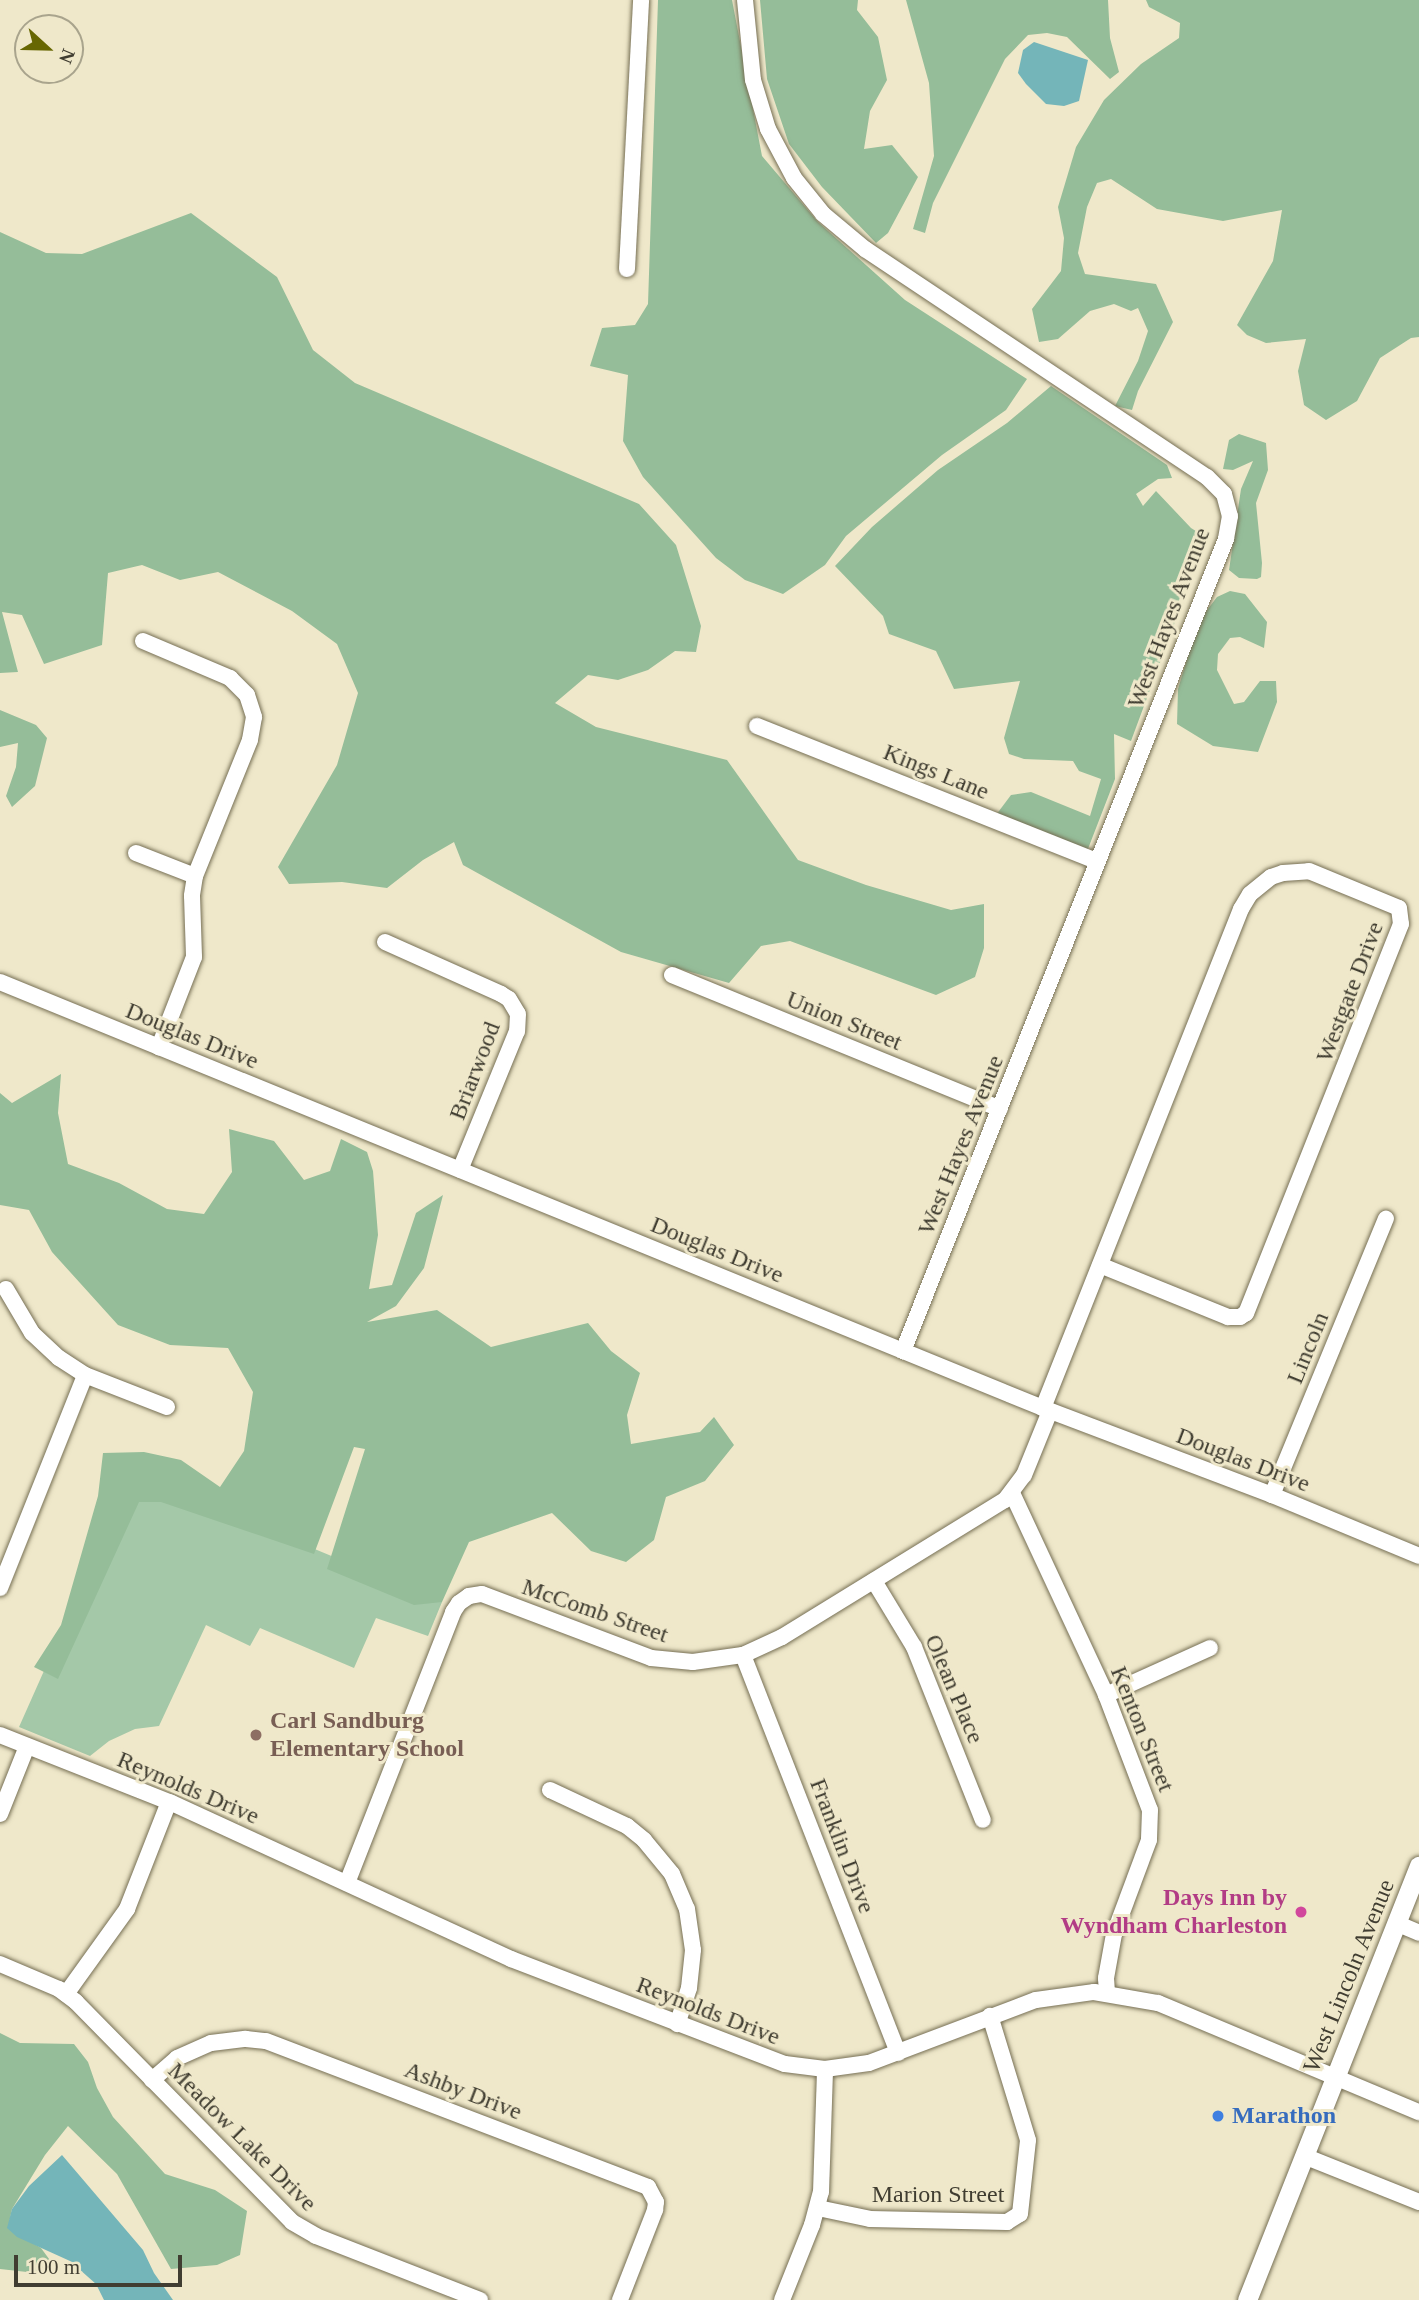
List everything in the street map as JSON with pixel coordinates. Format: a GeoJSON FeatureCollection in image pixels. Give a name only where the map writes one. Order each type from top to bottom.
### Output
{"type":"FeatureCollection","features":[{"type":"Feature","properties":{"kind":"main road","name":"West Lincoln Avenue"},"geometry":{"type":"LineString","coordinates":[[1247,2300],[1419,1866]]}},
{"type":"Feature","properties":{"kind":"street"},"geometry":{"type":"LineString","coordinates":[[627,269],[641,0]]}},
{"type":"Feature","properties":{"kind":"street","name":"West Hayes Avenue"},"geometry":{"type":"LineString","coordinates":[[745,0],[753,80],[768,129],[794,178],[823,214],[865,249],[1207,477],[1217,485],[1228,504],[1230,516],[1226,539],[903,1351]]}},
{"type":"Feature","properties":{"kind":"street"},"geometry":{"type":"LineString","coordinates":[[143,641],[230,678],[240,686],[254,716],[250,740],[195,877],[192,896],[194,957],[159,1047]]}},
{"type":"Feature","properties":{"kind":"street","name":"Kings Lane"},"geometry":{"type":"LineString","coordinates":[[757,726],[1097,861]]}},
{"type":"Feature","properties":{"kind":"street"},"geometry":{"type":"LineString","coordinates":[[136,853],[195,877]]}},
{"type":"Feature","properties":{"kind":"street","name":"Westgate Drive"},"geometry":{"type":"LineString","coordinates":[[1047,1409],[1100,1265],[1241,909],[1250,894],[1270,877],[1309,871],[1399,908],[1401,924],[1245,1313],[1240,1317],[1228,1317],[1100,1265]]}},
{"type":"Feature","properties":{"kind":"street","name":"Briarwood"},"geometry":{"type":"LineString","coordinates":[[385,942],[501,994],[509,999],[518,1014],[517,1031],[460,1170]]}},
{"type":"Feature","properties":{"kind":"street","name":"Union Street"},"geometry":{"type":"LineString","coordinates":[[672,975],[1000,1109]]}},
{"type":"Feature","properties":{"kind":"street","name":"Douglas Drive"},"geometry":{"type":"LineString","coordinates":[[0,982],[903,1351],[1272,1495],[1419,1556]]}},
{"type":"Feature","properties":{"kind":"street","name":"Lincoln"},"geometry":{"type":"LineString","coordinates":[[1272,1495],[1386,1219]]}},
{"type":"Feature","properties":{"kind":"street"},"geometry":{"type":"LineString","coordinates":[[6,1289],[32,1333],[59,1359],[85,1375],[167,1407]]}},
{"type":"Feature","properties":{"kind":"street"},"geometry":{"type":"LineString","coordinates":[[0,1588],[85,1375]]}},
{"type":"Feature","properties":{"kind":"street","name":"McComb Street"},"geometry":{"type":"LineString","coordinates":[[347,1883],[453,1612],[459,1603],[469,1596],[482,1594],[652,1658],[693,1662],[743,1655],[782,1637],[992,1509],[1012,1493],[1024,1475],[1047,1409]]}},
{"type":"Feature","properties":{"kind":"street","name":"Kenton Street"},"geometry":{"type":"LineString","coordinates":[[1012,1493],[1106,1695],[1146,1795],[1151,1825],[1145,1854],[1114,1934],[1106,1978],[1107,1993]]}},
{"type":"Feature","properties":{"kind":"street","name":"Olean Place"},"geometry":{"type":"LineString","coordinates":[[874,1581],[924,1670],[983,1820]]}},
{"type":"Feature","properties":{"kind":"street"},"geometry":{"type":"LineString","coordinates":[[1106,1695],[1210,1648]]}},
{"type":"Feature","properties":{"kind":"street","name":"Franklin Drive"},"geometry":{"type":"LineString","coordinates":[[743,1655],[898,2053]]}},
{"type":"Feature","properties":{"kind":"street","name":"Reynolds Drive"},"geometry":{"type":"LineString","coordinates":[[0,1735],[169,1802],[511,1959],[785,2064],[825,2069],[848,2067],[898,2053],[1036,2000],[1075,1993],[1107,1993],[1158,2003],[1419,2112]]}},
{"type":"Feature","properties":{"kind":"street"},"geometry":{"type":"LineString","coordinates":[[0,1814],[27,1746]]}},
{"type":"Feature","properties":{"kind":"street"},"geometry":{"type":"LineString","coordinates":[[550,1790],[626,1826],[659,1856],[672,1874],[687,1909],[693,1950],[689,1988],[677,2024]]}},
{"type":"Feature","properties":{"kind":"street"},"geometry":{"type":"LineString","coordinates":[[66,1994],[127,1909],[169,1802]]}},
{"type":"Feature","properties":{"kind":"street"},"geometry":{"type":"LineString","coordinates":[[1396,1923],[1419,1933]]}},
{"type":"Feature","properties":{"kind":"street","name":"Meadow Lake Drive"},"geometry":{"type":"LineString","coordinates":[[0,1964],[66,1994],[292,2222],[316,2236],[480,2300]]}},
{"type":"Feature","properties":{"kind":"street","name":"Marion Street"},"geometry":{"type":"LineString","coordinates":[[818,2208],[870,2219],[1007,2222],[1020,2214],[1028,2140],[990,2016]]}},
{"type":"Feature","properties":{"kind":"street","name":"Ashby Drive"},"geometry":{"type":"LineString","coordinates":[[152,2080],[177,2058],[195,2048],[228,2039],[265,2041],[648,2187],[656,2203],[655,2210],[620,2300]]}},
{"type":"Feature","properties":{"kind":"street"},"geometry":{"type":"LineString","coordinates":[[782,2300],[818,2208],[823,2172],[825,2069]]}},
{"type":"Feature","properties":{"kind":"street"},"geometry":{"type":"LineString","coordinates":[[1304,2156],[1419,2202]]}},
{"type":"Feature","properties":{"kind":"green space"},"geometry":{"type":"Polygon","coordinates":[[[658,0],[732,0],[762,156],[818,222],[905,300],[1027,379],[1006,410],[942,455],[846,536],[825,565],[783,594],[745,580],[716,558],[643,477],[623,441],[628,375],[590,366],[602,328],[635,325],[648,304],[658,0]]]}},
{"type":"Feature","properties":{"kind":"green space"},"geometry":{"type":"Polygon","coordinates":[[[760,0],[858,0],[857,10],[878,37],[887,80],[870,111],[864,149],[892,145],[918,177],[888,233],[876,243],[822,187],[789,144],[767,79],[760,0]]]}},
{"type":"Feature","properties":{"kind":"green space"},"geometry":{"type":"Polygon","coordinates":[[[906,0],[1108,0],[1110,38],[1119,72],[1110,79],[1067,37],[1047,33],[1028,35],[1005,59],[933,203],[925,233],[913,229],[934,156],[929,83],[906,0]]]}},
{"type":"Feature","properties":{"kind":"green space"},"geometry":{"type":"Polygon","coordinates":[[[1146,0],[1419,0],[1419,337],[1411,338],[1380,358],[1357,401],[1326,420],[1304,405],[1298,371],[1306,339],[1266,343],[1247,335],[1237,325],[1273,261],[1282,210],[1223,221],[1157,209],[1111,179],[1097,183],[1087,207],[1078,253],[1085,274],[1156,284],[1173,322],[1138,391],[1132,410],[1115,406],[1138,361],[1148,331],[1138,308],[1131,311],[1114,304],[1090,311],[1058,339],[1039,342],[1032,309],[1061,271],[1064,238],[1058,207],[1076,147],[1104,100],[1141,64],[1179,38],[1180,23],[1149,7],[1146,0]]]}},
{"type":"Feature","properties":{"kind":"green space"},"geometry":{"type":"Polygon","coordinates":[[[191,213],[277,277],[313,350],[355,383],[639,504],[676,545],[701,626],[696,652],[675,651],[648,670],[618,680],[588,675],[555,703],[596,727],[727,760],[798,860],[866,885],[951,910],[984,904],[984,948],[975,977],[936,995],[790,941],[761,946],[729,983],[621,952],[463,865],[454,842],[423,860],[387,888],[342,882],[289,884],[278,867],[337,765],[358,693],[337,644],[292,611],[218,572],[180,580],[142,565],[108,573],[102,645],[44,664],[22,615],[2,612],[18,672],[0,673],[0,232],[46,253],[82,254],[191,213]]]}},
{"type":"Feature","properties":{"kind":"green space"},"geometry":{"type":"Polygon","coordinates":[[[1051,386],[1167,465],[1172,478],[1158,479],[1136,494],[1143,506],[1156,491],[1191,528],[1207,538],[1182,586],[1174,625],[1131,741],[1114,734],[1115,779],[1086,854],[996,815],[1011,795],[1031,792],[1090,816],[1101,779],[1079,771],[1073,761],[1024,759],[1009,754],[1004,738],[1020,681],[954,689],[936,651],[889,634],[883,616],[835,566],[872,527],[938,470],[1007,423],[1051,386]]]}},
{"type":"Feature","properties":{"kind":"green space"},"geometry":{"type":"Polygon","coordinates":[[[1239,434],[1266,443],[1268,470],[1256,503],[1262,563],[1261,577],[1257,579],[1239,578],[1229,570],[1241,489],[1253,461],[1233,470],[1223,469],[1229,440],[1239,434]]]}},
{"type":"Feature","properties":{"kind":"green space"},"geometry":{"type":"Polygon","coordinates":[[[1230,591],[1245,594],[1267,622],[1264,648],[1240,637],[1230,638],[1218,654],[1217,670],[1234,704],[1244,702],[1260,681],[1276,681],[1277,702],[1258,752],[1213,746],[1177,724],[1178,689],[1198,622],[1217,597],[1230,591]]]}},
{"type":"Feature","properties":{"kind":"green space"},"geometry":{"type":"Polygon","coordinates":[[[0,710],[36,725],[47,738],[35,786],[12,807],[6,796],[16,767],[18,743],[0,747],[0,710]]]}},
{"type":"Feature","properties":{"kind":"green space"},"geometry":{"type":"Polygon","coordinates":[[[61,1074],[58,1113],[68,1164],[119,1183],[167,1209],[204,1214],[232,1172],[229,1129],[274,1141],[304,1180],[330,1171],[341,1139],[367,1152],[373,1171],[378,1235],[369,1289],[392,1285],[416,1213],[443,1195],[424,1268],[396,1306],[367,1322],[437,1310],[491,1347],[588,1323],[611,1351],[640,1373],[627,1415],[631,1444],[700,1432],[714,1417],[734,1445],[705,1481],[666,1497],[654,1540],[626,1562],[591,1551],[552,1513],[469,1542],[442,1602],[414,1605],[327,1569],[365,1449],[354,1447],[314,1554],[161,1502],[139,1502],[58,1679],[34,1667],[61,1625],[98,1496],[103,1453],[144,1452],[181,1460],[220,1487],[244,1451],[253,1392],[228,1348],[170,1345],[118,1325],[52,1252],[29,1210],[0,1205],[0,1093],[12,1103],[61,1074]]]}},
{"type":"Feature","properties":{"kind":"green space"},"geometry":{"type":"Polygon","coordinates":[[[132,1473],[442,1602],[428,1636],[376,1618],[354,1668],[260,1628],[250,1646],[206,1625],[159,1726],[135,1729],[109,1741],[90,1756],[19,1727],[132,1473]]]}},
{"type":"Feature","properties":{"kind":"green space"},"geometry":{"type":"Polygon","coordinates":[[[0,2033],[20,2043],[74,2044],[88,2062],[97,2088],[113,2117],[165,2174],[215,2190],[247,2211],[240,2255],[217,2265],[171,2269],[117,2174],[68,2126],[45,2155],[12,2209],[8,2228],[41,2248],[52,2263],[36,2273],[0,2269],[0,2033]]]}},
{"type":"Feature","properties":{"kind":"water"},"geometry":{"type":"Polygon","coordinates":[[[1034,42],[1088,60],[1079,101],[1064,106],[1046,104],[1026,84],[1018,73],[1023,50],[1034,42]]]}},
{"type":"Feature","properties":{"kind":"water"},"geometry":{"type":"Polygon","coordinates":[[[62,2155],[143,2250],[154,2273],[173,2300],[104,2300],[96,2284],[70,2261],[17,2237],[7,2228],[12,2209],[29,2186],[62,2155]]]}},
{"type":"Feature","properties":{"kind":"place","name":"Carl Sandburg Elementary School"},"geometry":{"type":"Point","coordinates":[256,1735]}},
{"type":"Feature","properties":{"kind":"place","name":"Days Inn by Wyndham Charleston"},"geometry":{"type":"Point","coordinates":[1301,1912]}},
{"type":"Feature","properties":{"kind":"place","name":"Marathon"},"geometry":{"type":"Point","coordinates":[1218,2116]}}]}
